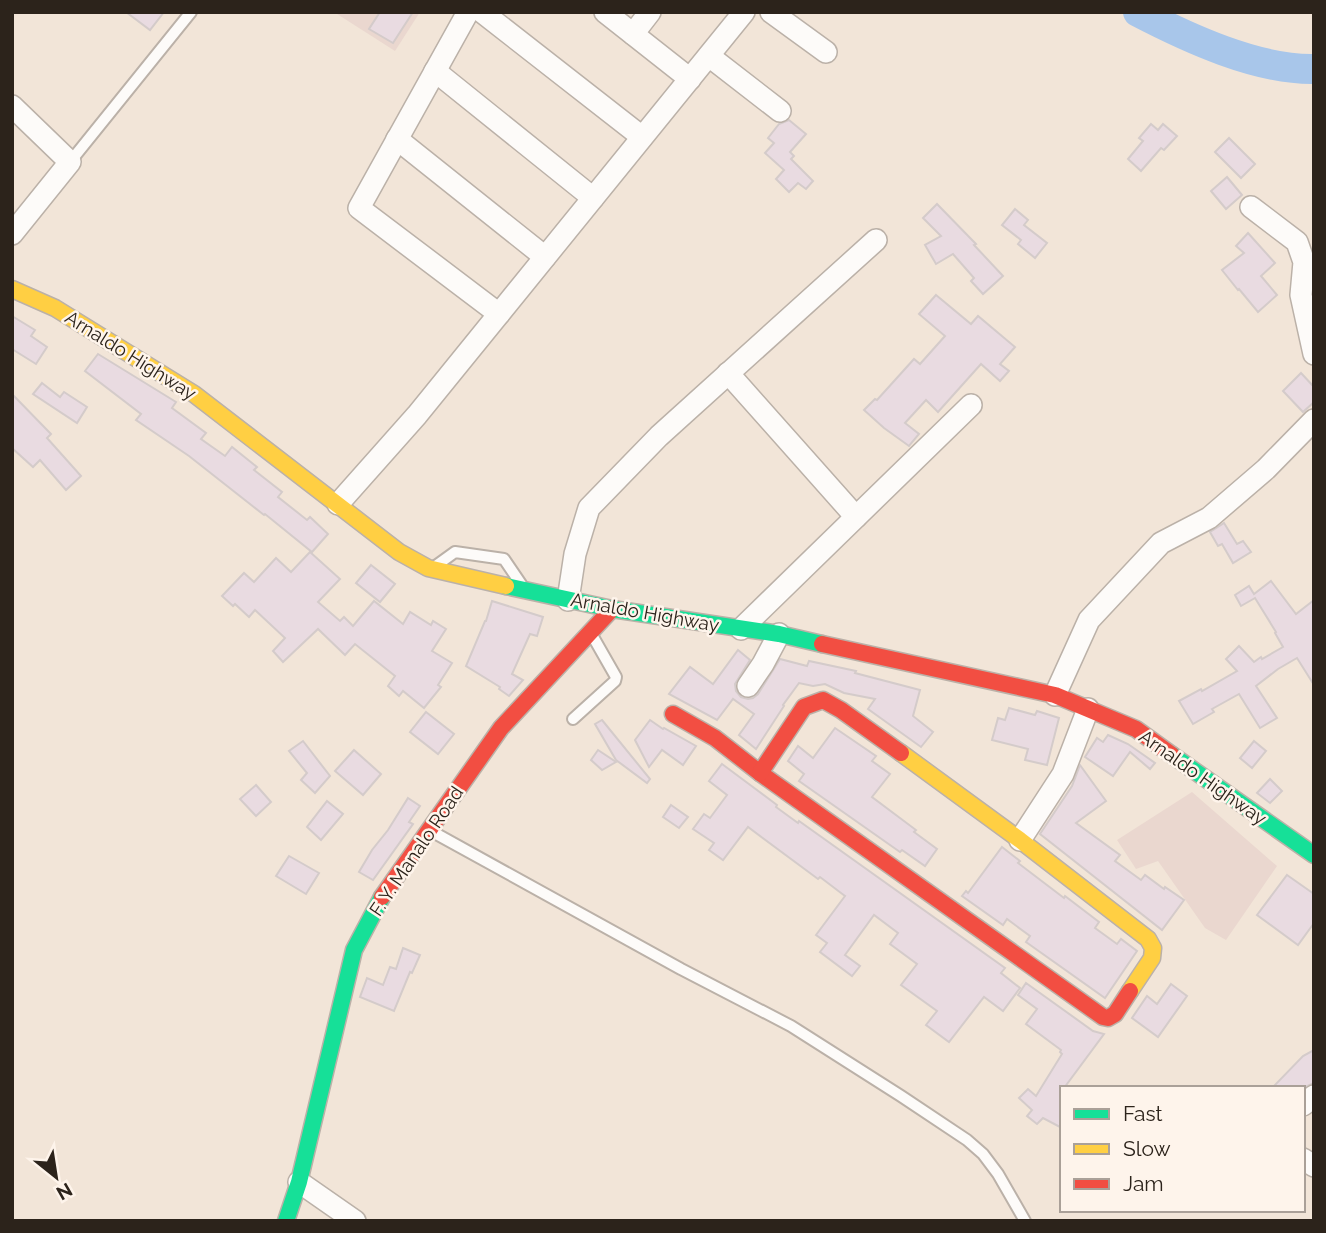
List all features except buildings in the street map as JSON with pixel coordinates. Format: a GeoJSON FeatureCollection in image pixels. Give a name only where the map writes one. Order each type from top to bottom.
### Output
{"type":"FeatureCollection","features":[{"type":"Feature","properties":{"kind":"street"},"geometry":{"type":"LineString","coordinates":[[468,12],[359,208],[499,314]]}},
{"type":"Feature","properties":{"kind":"street"},"geometry":{"type":"LineString","coordinates":[[482,12],[642,137]]}},
{"type":"Feature","properties":{"kind":"street"},"geometry":{"type":"LineString","coordinates":[[605,12],[690,79]]}},
{"type":"Feature","properties":{"kind":"street"},"geometry":{"type":"LineString","coordinates":[[633,34],[650,12]]}},
{"type":"Feature","properties":{"kind":"street"},"geometry":{"type":"LineString","coordinates":[[338,505],[417,415],[744,12]]}},
{"type":"Feature","properties":{"kind":"street"},"geometry":{"type":"LineString","coordinates":[[771,12],[826,51]]}},
{"type":"Feature","properties":{"kind":"street"},"geometry":{"type":"LineString","coordinates":[[709,56],[780,111]]}},
{"type":"Feature","properties":{"kind":"street"},"geometry":{"type":"LineString","coordinates":[[435,71],[593,198]]}},
{"type":"Feature","properties":{"kind":"street"},"geometry":{"type":"LineString","coordinates":[[12,106],[70,162],[12,234]]}},
{"type":"Feature","properties":{"kind":"street"},"geometry":{"type":"LineString","coordinates":[[397,139],[545,257]]}},
{"type":"Feature","properties":{"kind":"street"},"geometry":{"type":"LineString","coordinates":[[1251,207],[1297,242],[1304,262],[1301,295],[1314,354]]}},
{"type":"Feature","properties":{"kind":"street"},"geometry":{"type":"LineString","coordinates":[[568,600],[575,555],[589,508],[659,436],[876,240]]}},
{"type":"Feature","properties":{"kind":"street","name":"Arnaldo Highway"},"geometry":{"type":"LineString","coordinates":[[12,289],[55,308],[194,394],[399,552],[432,569],[612,609],[779,634],[1072,703],[1136,729],[1309,847]]}},
{"type":"Feature","properties":{"kind":"street"},"geometry":{"type":"LineString","coordinates":[[728,373],[856,517]]}},
{"type":"Feature","properties":{"kind":"street"},"geometry":{"type":"LineString","coordinates":[[741,629],[971,405]]}},
{"type":"Feature","properties":{"kind":"street"},"geometry":{"type":"LineString","coordinates":[[1015,836],[1058,771],[1089,620],[1161,543],[1209,517],[1266,469],[1314,420]]}},
{"type":"Feature","properties":{"kind":"street","name":"F. Y. Manalo Road"},"geometry":{"type":"LineString","coordinates":[[286,1221],[299,1182],[354,950],[382,896],[500,728],[612,609]]}},
{"type":"Feature","properties":{"kind":"street"},"geometry":{"type":"LineString","coordinates":[[748,686],[779,634]]}},
{"type":"Feature","properties":{"kind":"street"},"geometry":{"type":"LineString","coordinates":[[673,714],[715,738],[760,774],[1103,1017],[1115,1014],[1152,958],[1155,951],[1149,939],[1015,836],[823,700],[804,707],[760,774]]}},
{"type":"Feature","properties":{"kind":"street"},"geometry":{"type":"LineString","coordinates":[[299,1182],[355,1221]]}},
{"type":"Feature","properties":{"kind":"lane"},"geometry":{"type":"LineString","coordinates":[[70,162],[191,12]]}},
{"type":"Feature","properties":{"kind":"lane"},"geometry":{"type":"LineString","coordinates":[[432,569],[455,552],[505,559],[524,589]]}},
{"type":"Feature","properties":{"kind":"lane"},"geometry":{"type":"LineString","coordinates":[[573,719],[615,681],[616,677],[590,632]]}},
{"type":"Feature","properties":{"kind":"lane"},"geometry":{"type":"LineString","coordinates":[[428,830],[791,1026],[901,1096],[967,1140],[983,1154],[1025,1221]]}},
{"type":"Feature","properties":{"kind":"shaded area"},"geometry":{"type":"Polygon","coordinates":[[[334,12],[420,12],[395,51],[334,12]]]}},
{"type":"Feature","properties":{"kind":"shaded area"},"geometry":{"type":"Polygon","coordinates":[[[1192,792],[1277,866],[1226,940],[1205,928],[1158,861],[1136,869],[1117,840],[1192,792]]]}},
{"type":"Feature","properties":{"kind":"waterway"},"geometry":{"type":"LineString","coordinates":[[1138,12],[1223,51],[1269,64],[1314,69]]}},
{"type":"Feature","properties":{"kind":"traffic: fast"},"geometry":{"type":"LineString","coordinates":[[506,586],[612,609],[779,634],[822,644]]}},
{"type":"Feature","properties":{"kind":"traffic: fast"},"geometry":{"type":"LineString","coordinates":[[1172,755],[1314,855]]}},
{"type":"Feature","properties":{"kind":"traffic: fast"},"geometry":{"type":"LineString","coordinates":[[286,1221],[299,1182],[354,950],[382,897]]}},
{"type":"Feature","properties":{"kind":"traffic: slow"},"geometry":{"type":"LineString","coordinates":[[12,289],[55,308],[194,394],[399,552],[428,568],[506,586]]}},
{"type":"Feature","properties":{"kind":"traffic: slow"},"geometry":{"type":"LineString","coordinates":[[901,753],[1148,939],[1153,948],[1152,958],[1130,991]]}},
{"type":"Feature","properties":{"kind":"traffic: jam"},"geometry":{"type":"LineString","coordinates":[[382,897],[501,728],[612,609]]}},
{"type":"Feature","properties":{"kind":"traffic: jam"},"geometry":{"type":"LineString","coordinates":[[822,644],[1055,695],[1136,729],[1172,755]]}},
{"type":"Feature","properties":{"kind":"traffic: jam"},"geometry":{"type":"LineString","coordinates":[[760,773],[804,707],[823,700],[901,753]]}},
{"type":"Feature","properties":{"kind":"traffic: jam"},"geometry":{"type":"LineString","coordinates":[[673,714],[715,738],[760,773],[1103,1017],[1108,1018],[1115,1014],[1130,991]]}}]}
